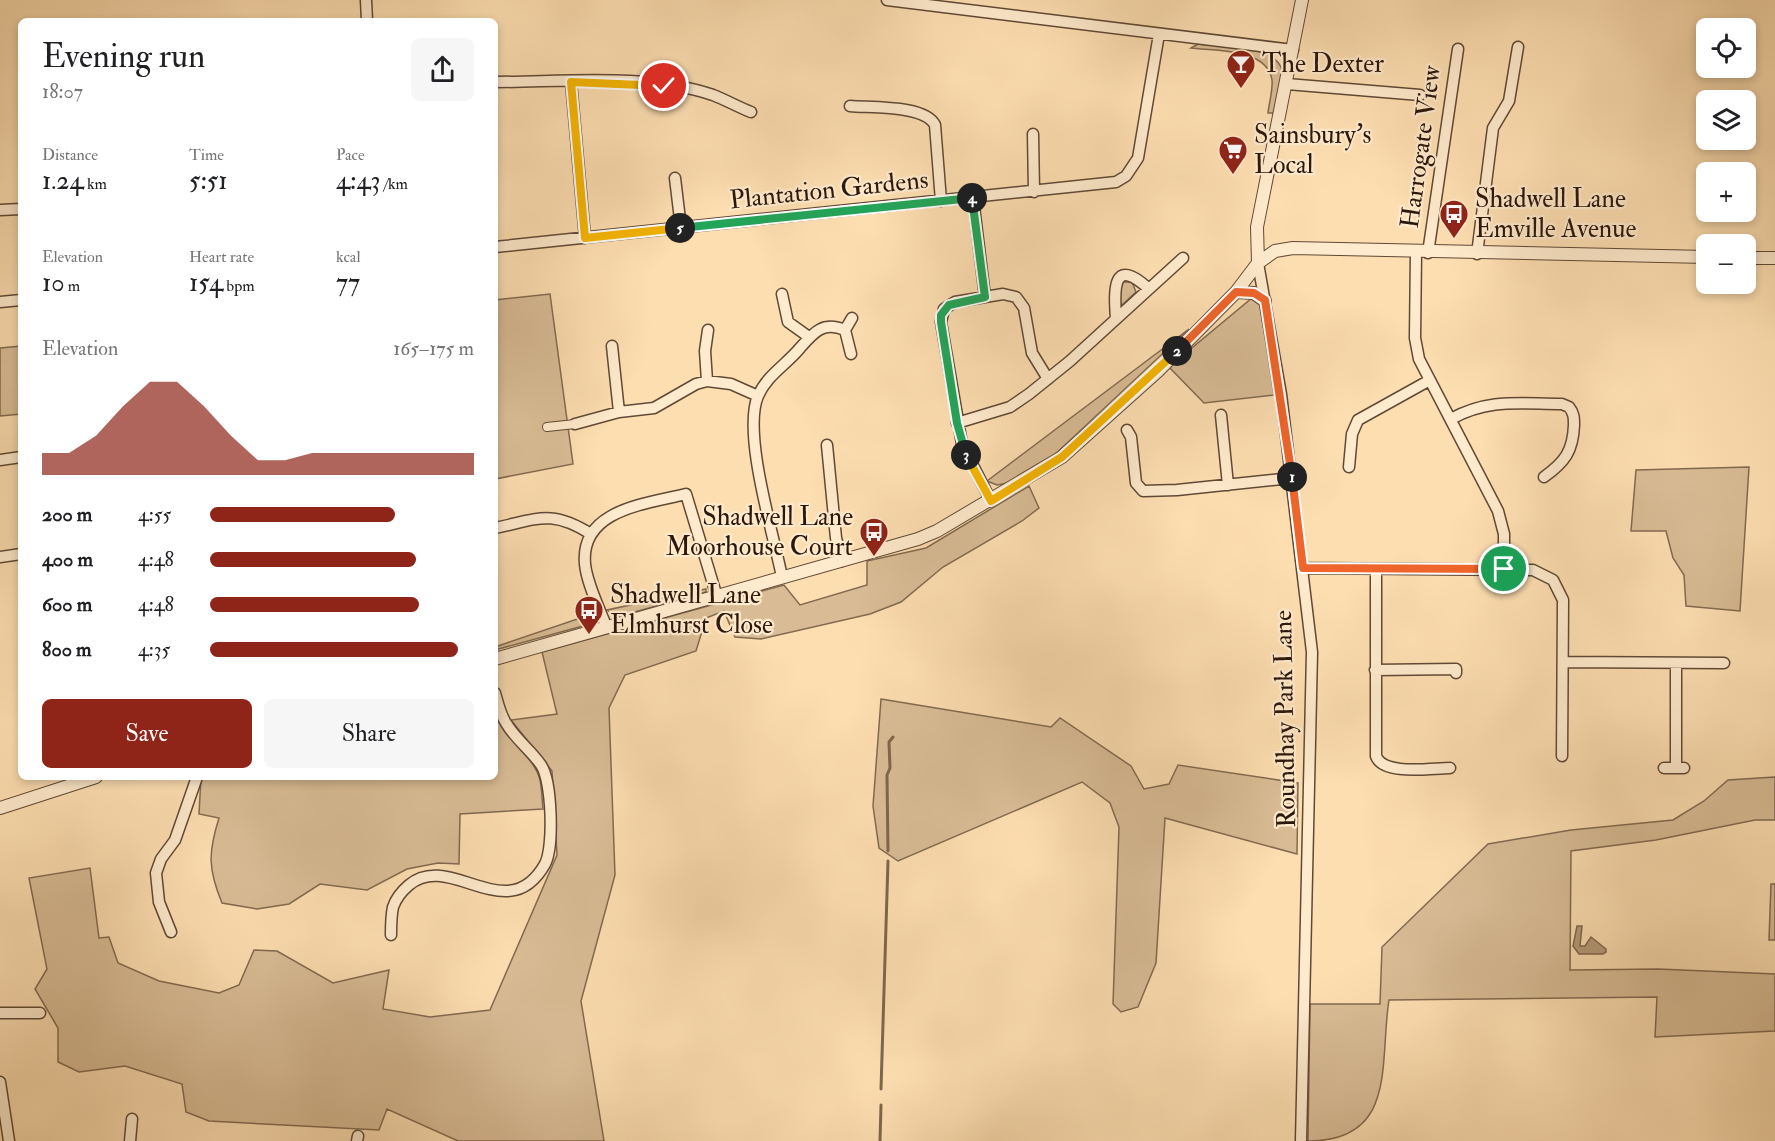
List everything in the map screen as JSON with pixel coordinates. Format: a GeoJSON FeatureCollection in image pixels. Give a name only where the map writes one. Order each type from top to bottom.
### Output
{"type":"FeatureCollection","features":[{"type":"Feature","properties":{"kind":"street"},"geometry":{"type":"LineString","coordinates":[[366,0],[367,18]]}},
{"type":"Feature","properties":{"kind":"street"},"geometry":{"type":"LineString","coordinates":[[887,0],[1293,50]]}},
{"type":"Feature","properties":{"kind":"street"},"geometry":{"type":"LineString","coordinates":[[1258,263],[1257,227],[1302,0]]}},
{"type":"Feature","properties":{"kind":"street","name":"Plantation Gardens"},"geometry":{"type":"LineString","coordinates":[[498,247],[1105,185],[1116,182],[1133,168],[1138,158],[1160,34]]}},
{"type":"Feature","properties":{"kind":"street"},"geometry":{"type":"LineString","coordinates":[[1477,254],[1493,128],[1509,101],[1518,47]]}},
{"type":"Feature","properties":{"kind":"street","name":"Harrogate View"},"geometry":{"type":"LineString","coordinates":[[1458,49],[1422,253],[1415,338],[1419,359],[1503,523],[1504,569]]}},
{"type":"Feature","properties":{"kind":"street"},"geometry":{"type":"LineString","coordinates":[[498,82],[633,82],[688,89],[712,95],[751,112]]}},
{"type":"Feature","properties":{"kind":"street"},"geometry":{"type":"LineString","coordinates":[[571,82],[585,238]]}},
{"type":"Feature","properties":{"kind":"street"},"geometry":{"type":"LineString","coordinates":[[1287,84],[1420,94]]}},
{"type":"Feature","properties":{"kind":"street"},"geometry":{"type":"LineString","coordinates":[[850,106],[918,112],[933,120],[941,201]]}},
{"type":"Feature","properties":{"kind":"street"},"geometry":{"type":"LineString","coordinates":[[1033,134],[1035,192]]}},
{"type":"Feature","properties":{"kind":"street"},"geometry":{"type":"LineString","coordinates":[[675,178],[681,228]]}},
{"type":"Feature","properties":{"kind":"street"},"geometry":{"type":"LineString","coordinates":[[973,198],[985,297]]}},
{"type":"Feature","properties":{"kind":"street"},"geometry":{"type":"LineString","coordinates":[[0,210],[18,209]]}},
{"type":"Feature","properties":{"kind":"street"},"geometry":{"type":"LineString","coordinates":[[498,658],[918,539],[991,501],[1062,457],[1158,370],[1236,292],[1258,263],[1275,251],[1293,248],[1422,253],[1696,257]]}},
{"type":"Feature","properties":{"kind":"street"},"geometry":{"type":"LineString","coordinates":[[957,423],[1010,407],[1048,379],[1183,258]]}},
{"type":"Feature","properties":{"kind":"street"},"geometry":{"type":"LineString","coordinates":[[1756,258],[1775,258]]}},
{"type":"Feature","properties":{"kind":"street","name":"Roundhay Park Lane"},"geometry":{"type":"LineString","coordinates":[[1258,263],[1292,478],[1312,652],[1301,1141]]}},
{"type":"Feature","properties":{"kind":"street"},"geometry":{"type":"LineString","coordinates":[[1116,320],[1114,287],[1117,279],[1125,275],[1133,276],[1149,290]]}},
{"type":"Feature","properties":{"kind":"street"},"geometry":{"type":"LineString","coordinates":[[1236,292],[1254,293],[1265,300]]}},
{"type":"Feature","properties":{"kind":"street"},"geometry":{"type":"LineString","coordinates":[[782,294],[788,322],[809,337]]}},
{"type":"Feature","properties":{"kind":"street"},"geometry":{"type":"LineString","coordinates":[[991,501],[970,463],[957,423],[941,315],[944,309],[955,302],[1010,294],[1021,302],[1032,353],[1048,379]]}},
{"type":"Feature","properties":{"kind":"street"},"geometry":{"type":"LineString","coordinates":[[0,302],[18,300]]}},
{"type":"Feature","properties":{"kind":"street"},"geometry":{"type":"LineString","coordinates":[[851,354],[845,330],[852,318]]}},
{"type":"Feature","properties":{"kind":"street"},"geometry":{"type":"LineString","coordinates":[[782,577],[756,453],[754,423],[758,396],[769,377],[809,337],[823,327],[836,326],[845,330]]}},
{"type":"Feature","properties":{"kind":"street"},"geometry":{"type":"LineString","coordinates":[[707,381],[705,351],[708,330]]}},
{"type":"Feature","properties":{"kind":"street"},"geometry":{"type":"LineString","coordinates":[[612,346],[619,411]]}},
{"type":"Feature","properties":{"kind":"street"},"geometry":{"type":"LineString","coordinates":[[1349,467],[1352,434],[1358,420],[1430,380]]}},
{"type":"Feature","properties":{"kind":"street"},"geometry":{"type":"LineString","coordinates":[[547,427],[575,424],[619,411],[654,408],[696,384],[707,381],[731,384],[758,396]]}},
{"type":"Feature","properties":{"kind":"street"},"geometry":{"type":"LineString","coordinates":[[1450,419],[1470,409],[1489,404],[1569,407],[1574,417],[1573,445],[1568,454],[1544,477]]}},
{"type":"Feature","properties":{"kind":"street"},"geometry":{"type":"LineString","coordinates":[[1221,415],[1228,485]]}},
{"type":"Feature","properties":{"kind":"street"},"geometry":{"type":"LineString","coordinates":[[1128,430],[1131,437],[1136,483],[1143,491],[1292,478]]}},
{"type":"Feature","properties":{"kind":"street"},"geometry":{"type":"LineString","coordinates":[[827,445],[836,538],[842,561]]}},
{"type":"Feature","properties":{"kind":"street"},"geometry":{"type":"LineString","coordinates":[[0,460],[18,457]]}},
{"type":"Feature","properties":{"kind":"street"},"geometry":{"type":"LineString","coordinates":[[606,626],[585,566],[585,552],[591,534],[606,518],[619,511],[686,494],[717,597]]}},
{"type":"Feature","properties":{"kind":"street"},"geometry":{"type":"LineString","coordinates":[[498,527],[546,517],[572,522],[591,534]]}},
{"type":"Feature","properties":{"kind":"street"},"geometry":{"type":"LineString","coordinates":[[0,557],[18,554]]}},
{"type":"Feature","properties":{"kind":"street"},"geometry":{"type":"LineString","coordinates":[[1303,568],[1504,569],[1533,570],[1544,573],[1560,589],[1563,600],[1562,756]]}},
{"type":"Feature","properties":{"kind":"street"},"geometry":{"type":"LineString","coordinates":[[1376,568],[1377,761],[1390,769],[1450,768]]}},
{"type":"Feature","properties":{"kind":"street"},"geometry":{"type":"LineString","coordinates":[[1563,662],[1724,663]]}},
{"type":"Feature","properties":{"kind":"street"},"geometry":{"type":"LineString","coordinates":[[1664,768],[1680,768],[1676,663]]}},
{"type":"Feature","properties":{"kind":"street"},"geometry":{"type":"LineString","coordinates":[[1376,670],[1456,669],[1456,673]]}},
{"type":"Feature","properties":{"kind":"street"},"geometry":{"type":"LineString","coordinates":[[391,935],[393,907],[400,893],[411,882],[436,875],[480,888],[513,891],[531,881],[545,863],[550,850],[546,776],[542,766],[506,724],[498,701]]}},
{"type":"Feature","properties":{"kind":"street"},"geometry":{"type":"LineString","coordinates":[[0,808],[87,780]]}},
{"type":"Feature","properties":{"kind":"street"},"geometry":{"type":"LineString","coordinates":[[171,932],[159,902],[156,873],[161,859],[175,840],[195,780]]}},
{"type":"Feature","properties":{"kind":"street"},"geometry":{"type":"LineString","coordinates":[[0,1013],[40,1013]]}},
{"type":"Feature","properties":{"kind":"street"},"geometry":{"type":"LineString","coordinates":[[0,1082],[9,1141]]}},
{"type":"Feature","properties":{"kind":"street"},"geometry":{"type":"LineString","coordinates":[[130,1141],[132,1119]]}},
{"type":"Feature","properties":{"kind":"shaded area"},"geometry":{"type":"Polygon","coordinates":[[[1198,44],[1246,49],[1270,56],[1278,62],[1282,76],[1275,113],[1268,113],[1272,80],[1268,70],[1261,62],[1239,53],[1191,48],[1198,44]]]}},
{"type":"Feature","properties":{"kind":"shaded area"},"geometry":{"type":"Polygon","coordinates":[[[1123,282],[1132,282],[1136,292],[1122,305],[1119,302],[1119,286],[1123,282]]]}},
{"type":"Feature","properties":{"kind":"shaded area"},"geometry":{"type":"Polygon","coordinates":[[[1258,293],[1274,395],[1204,403],[1169,367],[1258,293]]]}},
{"type":"Feature","properties":{"kind":"shaded area"},"geometry":{"type":"Polygon","coordinates":[[[550,294],[573,464],[498,478],[498,300],[550,294]]]}},
{"type":"Feature","properties":{"kind":"shaded area"},"geometry":{"type":"Polygon","coordinates":[[[1189,329],[1051,458],[1008,483],[997,485],[987,481],[1189,329]]]}},
{"type":"Feature","properties":{"kind":"shaded area"},"geometry":{"type":"Polygon","coordinates":[[[18,346],[18,414],[0,416],[0,348],[18,346]]]}},
{"type":"Feature","properties":{"kind":"shaded area"},"geometry":{"type":"Polygon","coordinates":[[[1749,467],[1740,611],[1686,606],[1684,575],[1673,558],[1666,531],[1631,531],[1636,470],[1749,467]]]}},
{"type":"Feature","properties":{"kind":"shaded area"},"geometry":{"type":"Polygon","coordinates":[[[1029,486],[1039,508],[1022,521],[943,567],[901,602],[870,614],[761,639],[735,637],[724,611],[706,618],[696,651],[625,675],[609,708],[615,875],[581,1001],[604,1141],[458,1141],[387,1109],[379,1130],[209,1121],[186,1112],[182,1084],[125,1066],[79,1072],[58,1062],[58,1028],[35,989],[47,969],[29,878],[90,868],[99,938],[109,937],[118,963],[159,981],[219,993],[239,985],[254,950],[277,951],[333,983],[389,970],[383,1009],[430,1017],[490,1010],[557,855],[552,771],[511,720],[557,714],[542,652],[784,585],[800,605],[867,585],[867,561],[926,548],[1029,486]]]}},
{"type":"Feature","properties":{"kind":"shaded area"},"geometry":{"type":"Polygon","coordinates":[[[706,589],[706,592],[617,617],[607,610],[706,589]]]}},
{"type":"Feature","properties":{"kind":"shaded area"},"geometry":{"type":"Polygon","coordinates":[[[595,613],[590,624],[498,649],[498,646],[595,613]]]}},
{"type":"Feature","properties":{"kind":"shaded area"},"geometry":{"type":"Polygon","coordinates":[[[881,699],[1051,727],[1060,718],[1131,766],[1144,789],[1169,784],[1178,765],[1298,783],[1297,854],[1165,818],[1156,963],[1138,1007],[1121,1012],[1113,1004],[1119,827],[1110,803],[1082,782],[898,861],[879,848],[873,806],[881,699]]]}},
{"type":"Feature","properties":{"kind":"shaded area"},"geometry":{"type":"Polygon","coordinates":[[[498,720],[537,771],[541,783],[543,809],[460,814],[459,864],[438,863],[407,869],[367,890],[320,884],[289,904],[257,909],[222,903],[214,880],[211,861],[211,851],[219,818],[199,814],[201,780],[498,780],[498,720]]]}},
{"type":"Feature","properties":{"kind":"shaded area"},"geometry":{"type":"Polygon","coordinates":[[[1775,777],[1775,820],[1755,820],[1656,840],[1571,851],[1570,970],[1658,969],[1775,974],[1775,1031],[1655,1037],[1657,997],[1389,1000],[1383,1072],[1371,1113],[1357,1128],[1337,1138],[1308,1141],[1310,1004],[1380,1004],[1382,947],[1488,844],[1571,830],[1673,820],[1704,801],[1728,780],[1775,777]]]}},
{"type":"Feature","properties":{"kind":"shaded area"},"geometry":{"type":"Polygon","coordinates":[[[1771,884],[1775,884],[1775,940],[1769,940],[1771,884]]]}},
{"type":"Feature","properties":{"kind":"shaded area"},"geometry":{"type":"Polygon","coordinates":[[[1577,926],[1582,926],[1580,946],[1585,946],[1591,937],[1606,949],[1606,952],[1579,954],[1573,946],[1577,926]]]}},
{"type":"Feature","properties":{"kind":"waterway"},"geometry":{"type":"LineString","coordinates":[[888,851],[887,775],[890,768],[889,742],[893,737]]}},
{"type":"Feature","properties":{"kind":"waterway"},"geometry":{"type":"LineString","coordinates":[[881,1089],[888,861]]}},
{"type":"Feature","properties":{"kind":"waterway"},"geometry":{"type":"LineString","coordinates":[[880,1141],[881,1105]]}},
{"type":"Feature","properties":{"kind":"place","name":"The Dexter"},"geometry":{"type":"Point","coordinates":[1241,90]}},
{"type":"Feature","properties":{"kind":"place","name":"Sainsbury's Local"},"geometry":{"type":"Point","coordinates":[1233,176]}},
{"type":"Feature","properties":{"kind":"place","name":"Shadwell Lane Emville Avenue"},"geometry":{"type":"Point","coordinates":[1454,240]}},
{"type":"Feature","properties":{"kind":"place","name":"Shadwell Lane Moorhouse Court"},"geometry":{"type":"Point","coordinates":[874,558]}},
{"type":"Feature","properties":{"kind":"place","name":"Shadwell Lane Elmhurst Close"},"geometry":{"type":"Point","coordinates":[589,636]}},
{"type":"Feature","properties":{"kind":"route"},"geometry":{"type":"LineString","coordinates":[[664,86],[633,82],[571,82],[585,238],[973,198],[985,297],[949,305],[941,315],[941,322],[962,444],[991,501],[1062,457],[1158,370],[1236,292],[1246,291],[1265,300],[1281,394],[1303,568],[1504,569]]}}]}
